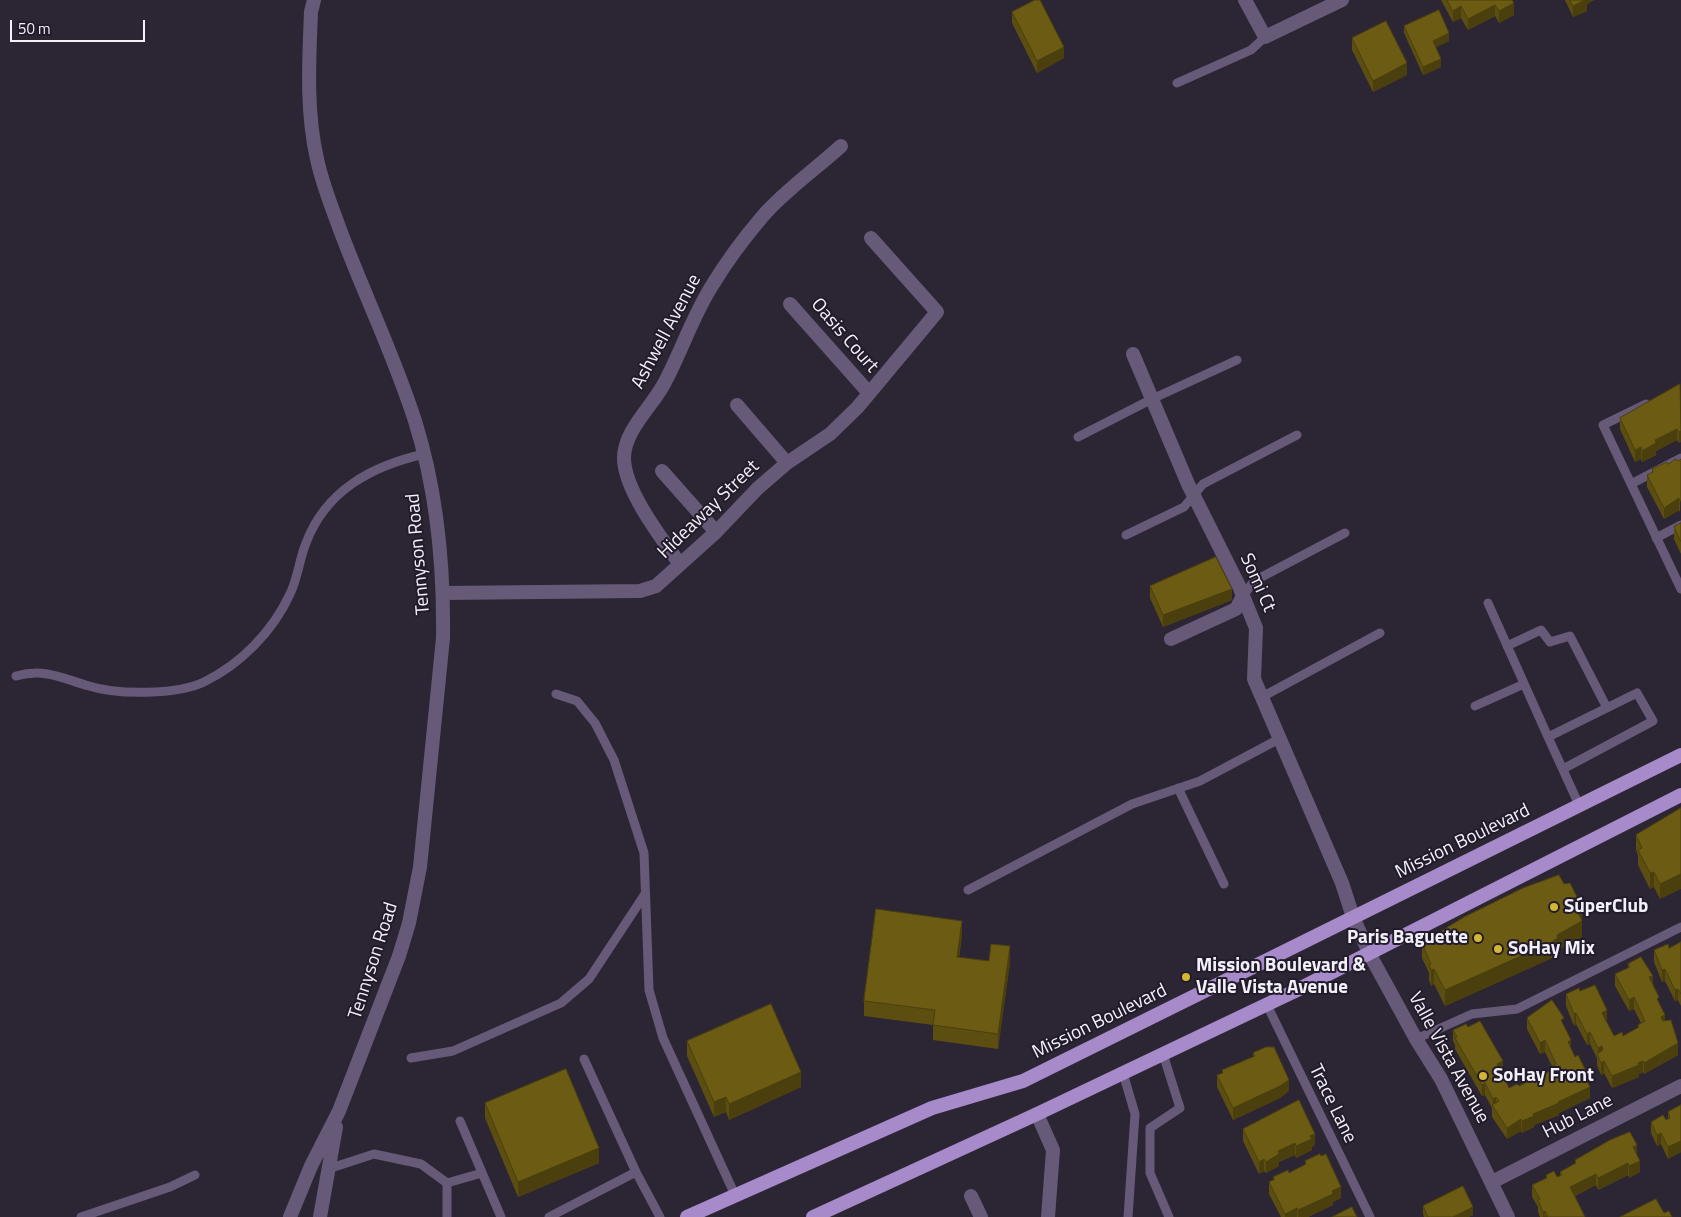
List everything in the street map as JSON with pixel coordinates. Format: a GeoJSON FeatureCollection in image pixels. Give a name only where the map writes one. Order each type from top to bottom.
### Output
{"type":"FeatureCollection","features":[{"type":"Feature","properties":{"kind":"main road","name":"Mission Boulevard"},"geometry":{"type":"LineString","coordinates":[[686,1217],[932,1108],[1023,1081],[1681,755]]}},
{"type":"Feature","properties":{"kind":"main road"},"geometry":{"type":"LineString","coordinates":[[813,1217],[1037,1114],[1370,955],[1681,795]]}},
{"type":"Feature","properties":{"kind":"street","name":"Tennyson Road"},"geometry":{"type":"LineString","coordinates":[[290,1217],[311,1166],[339,1112],[399,956],[413,904],[420,867],[443,638],[443,593],[436,515],[424,454],[404,391],[325,188],[317,158],[309,87],[311,12],[314,0]]}},
{"type":"Feature","properties":{"kind":"street"},"geometry":{"type":"LineString","coordinates":[[1245,0],[1265,37],[1342,0]]}},
{"type":"Feature","properties":{"kind":"street","name":"Ashwell Avenue"},"geometry":{"type":"LineString","coordinates":[[680,564],[654,528],[625,472],[624,457],[626,445],[635,427],[665,383],[686,334],[712,284],[763,216],[841,146]]}},
{"type":"Feature","properties":{"kind":"street","name":"Hideaway Street"},"geometry":{"type":"LineString","coordinates":[[443,593],[640,591],[656,586],[716,532],[758,488],[786,463],[830,434],[868,393],[937,312],[871,238]]}},
{"type":"Feature","properties":{"kind":"street","name":"Oasis Court"},"geometry":{"type":"LineString","coordinates":[[790,304],[868,393]]}},
{"type":"Feature","properties":{"kind":"street","name":"Somi Ct"},"geometry":{"type":"LineString","coordinates":[[1133,354],[1193,494],[1243,596],[1256,628],[1254,679],[1342,883],[1353,918]]}},
{"type":"Feature","properties":{"kind":"street"},"geometry":{"type":"LineString","coordinates":[[738,404],[786,463]]}},
{"type":"Feature","properties":{"kind":"street"},"geometry":{"type":"LineString","coordinates":[[662,471],[716,532]]}},
{"type":"Feature","properties":{"kind":"street"},"geometry":{"type":"LineString","coordinates":[[1171,639],[1236,609],[1243,596]]}},
{"type":"Feature","properties":{"kind":"street","name":"Valle Vista Avenue"},"geometry":{"type":"LineString","coordinates":[[1353,918],[1370,955],[1416,1039],[1441,1078],[1508,1217]]}},
{"type":"Feature","properties":{"kind":"street","name":"Hub Lane"},"geometry":{"type":"LineString","coordinates":[[1492,1182],[1681,1086]]}},
{"type":"Feature","properties":{"kind":"street","name":"Tennyson Road"},"geometry":{"type":"LineString","coordinates":[[320,1217],[339,1112]]}},
{"type":"Feature","properties":{"kind":"street"},"geometry":{"type":"LineString","coordinates":[[1037,1114],[1053,1150],[1048,1217]]}},
{"type":"Feature","properties":{"kind":"street"},"geometry":{"type":"LineString","coordinates":[[972,1196],[981,1217]]}},
{"type":"Feature","properties":{"kind":"lane"},"geometry":{"type":"LineString","coordinates":[[1177,83],[1251,50],[1265,37]]}},
{"type":"Feature","properties":{"kind":"lane"},"geometry":{"type":"LineString","coordinates":[[1078,437],[1152,399],[1237,360]]}},
{"type":"Feature","properties":{"kind":"lane"},"geometry":{"type":"LineString","coordinates":[[1655,400],[1603,425],[1681,589]]}},
{"type":"Feature","properties":{"kind":"lane"},"geometry":{"type":"LineString","coordinates":[[1126,535],[1184,507],[1203,484],[1297,435]]}},
{"type":"Feature","properties":{"kind":"lane"},"geometry":{"type":"LineString","coordinates":[[16,676],[33,671],[47,673],[90,687],[117,691],[166,690],[203,682],[241,658],[272,624],[290,594],[305,544],[311,531],[339,493],[347,486],[381,466],[424,454]]}},
{"type":"Feature","properties":{"kind":"lane"},"geometry":{"type":"LineString","coordinates":[[1631,484],[1681,458]]}},
{"type":"Feature","properties":{"kind":"lane"},"geometry":{"type":"LineString","coordinates":[[1656,538],[1681,525]]}},
{"type":"Feature","properties":{"kind":"lane"},"geometry":{"type":"LineString","coordinates":[[1243,596],[1254,580],[1345,533]]}},
{"type":"Feature","properties":{"kind":"lane"},"geometry":{"type":"LineString","coordinates":[[1488,604],[1579,805]]}},
{"type":"Feature","properties":{"kind":"lane"},"geometry":{"type":"LineString","coordinates":[[1507,646],[1541,630],[1550,642],[1570,636],[1607,708]]}},
{"type":"Feature","properties":{"kind":"lane"},"geometry":{"type":"LineString","coordinates":[[1262,697],[1380,633]]}},
{"type":"Feature","properties":{"kind":"lane"},"geometry":{"type":"LineString","coordinates":[[1475,706],[1524,684]]}},
{"type":"Feature","properties":{"kind":"lane"},"geometry":{"type":"LineString","coordinates":[[1548,737],[1637,693],[1653,721],[1563,770]]}},
{"type":"Feature","properties":{"kind":"lane"},"geometry":{"type":"LineString","coordinates":[[556,694],[577,701],[595,723],[614,760],[644,853],[650,990],[663,1038],[735,1196]]}},
{"type":"Feature","properties":{"kind":"lane"},"geometry":{"type":"LineString","coordinates":[[968,890],[1132,804],[1200,781],[1280,739]]}},
{"type":"Feature","properties":{"kind":"lane"},"geometry":{"type":"LineString","coordinates":[[1178,788],[1224,884]]}},
{"type":"Feature","properties":{"kind":"lane"},"geometry":{"type":"LineString","coordinates":[[411,1058],[453,1051],[561,1003],[589,979],[645,894]]}},
{"type":"Feature","properties":{"kind":"lane"},"geometry":{"type":"LineString","coordinates":[[1416,1039],[1472,1014],[1517,1009],[1681,927]]}},
{"type":"Feature","properties":{"kind":"lane","name":"Trace Lane"},"geometry":{"type":"LineString","coordinates":[[1266,1005],[1370,1217]]}},
{"type":"Feature","properties":{"kind":"lane"},"geometry":{"type":"LineString","coordinates":[[1163,1054],[1180,1108],[1150,1128],[1150,1173],[1170,1217]]}},
{"type":"Feature","properties":{"kind":"lane"},"geometry":{"type":"LineString","coordinates":[[584,1059],[636,1172],[660,1217]]}},
{"type":"Feature","properties":{"kind":"lane"},"geometry":{"type":"LineString","coordinates":[[1123,1073],[1135,1114],[1128,1217]]}},
{"type":"Feature","properties":{"kind":"lane"},"geometry":{"type":"LineString","coordinates":[[460,1121],[501,1217]]}},
{"type":"Feature","properties":{"kind":"lane"},"geometry":{"type":"LineString","coordinates":[[328,1169],[374,1154],[421,1164],[447,1184]]}},
{"type":"Feature","properties":{"kind":"lane"},"geometry":{"type":"LineString","coordinates":[[549,1217],[636,1172]]}},
{"type":"Feature","properties":{"kind":"lane"},"geometry":{"type":"LineString","coordinates":[[447,1184],[482,1173]]}},
{"type":"Feature","properties":{"kind":"lane"},"geometry":{"type":"LineString","coordinates":[[81,1217],[170,1187],[195,1174]]}},
{"type":"Feature","properties":{"kind":"lane"},"geometry":{"type":"LineString","coordinates":[[447,1184],[447,1217]]}},
{"type":"Feature","properties":{"kind":"building"},"geometry":{"type":"Polygon","coordinates":[[[1035,0],[1040,0],[1064,47],[1037,61],[1012,12],[1035,0]]]}},
{"type":"Feature","properties":{"kind":"building"},"geometry":{"type":"Polygon","coordinates":[[[1447,0],[1512,0],[1514,3],[1499,11],[1495,5],[1468,19],[1461,6],[1453,11],[1447,0]]]}},
{"type":"Feature","properties":{"kind":"building"},"geometry":{"type":"Polygon","coordinates":[[[1570,0],[1585,0],[1573,6],[1570,0]]]}},
{"type":"Feature","properties":{"kind":"building"},"geometry":{"type":"Polygon","coordinates":[[[1439,10],[1449,33],[1433,41],[1441,59],[1423,67],[1404,26],[1439,10]]]}},
{"type":"Feature","properties":{"kind":"building"},"geometry":{"type":"Polygon","coordinates":[[[1386,21],[1407,63],[1373,81],[1352,38],[1386,21]]]}},
{"type":"Feature","properties":{"kind":"building"},"geometry":{"type":"Polygon","coordinates":[[[1680,384],[1681,431],[1679,432],[1677,429],[1655,440],[1656,443],[1642,451],[1641,447],[1635,450],[1620,418],[1680,384]]]}},
{"type":"Feature","properties":{"kind":"building"},"geometry":{"type":"Polygon","coordinates":[[[1676,459],[1678,461],[1681,459],[1681,501],[1679,498],[1664,508],[1647,475],[1653,472],[1652,469],[1667,462],[1668,464],[1676,459]]]}},
{"type":"Feature","properties":{"kind":"building"},"geometry":{"type":"Polygon","coordinates":[[[1681,523],[1681,542],[1674,527],[1681,523]]]}},
{"type":"Feature","properties":{"kind":"building"},"geometry":{"type":"Polygon","coordinates":[[[1216,557],[1232,589],[1163,615],[1150,586],[1216,557]]]}},
{"type":"Feature","properties":{"kind":"building"},"geometry":{"type":"Polygon","coordinates":[[[1681,808],[1681,874],[1660,884],[1654,872],[1650,873],[1638,850],[1642,848],[1636,835],[1681,808]]]}},
{"type":"Feature","properties":{"kind":"building","name":"SoHay Mix"},"geometry":{"type":"Polygon","coordinates":[[[1559,875],[1564,884],[1570,883],[1582,907],[1577,911],[1582,921],[1557,935],[1558,938],[1550,943],[1445,990],[1434,969],[1431,970],[1429,965],[1431,964],[1422,943],[1464,917],[1523,888],[1559,875]]]}},
{"type":"Feature","properties":{"kind":"building"},"geometry":{"type":"Polygon","coordinates":[[[876,909],[962,921],[957,957],[989,961],[991,944],[1010,946],[998,1034],[933,1025],[935,1010],[864,1001],[876,909]]]}},
{"type":"Feature","properties":{"kind":"building"},"geometry":{"type":"Polygon","coordinates":[[[1681,942],[1681,994],[1678,989],[1675,990],[1665,969],[1662,970],[1654,950],[1668,944],[1669,948],[1681,942]]]}},
{"type":"Feature","properties":{"kind":"building","name":"SoHay Front"},"geometry":{"type":"Polygon","coordinates":[[[1641,957],[1653,976],[1649,977],[1665,1015],[1661,1017],[1663,1021],[1671,1020],[1678,1043],[1644,1063],[1643,1061],[1638,1063],[1639,1065],[1612,1076],[1604,1061],[1601,1063],[1597,1054],[1603,1050],[1602,1046],[1598,1048],[1590,1032],[1587,1034],[1576,1013],[1574,1014],[1566,994],[1579,988],[1580,991],[1595,985],[1607,1010],[1602,1013],[1614,1036],[1622,1032],[1623,1036],[1639,1027],[1638,1025],[1645,1021],[1634,997],[1629,1000],[1615,974],[1630,967],[1628,964],[1641,957]]]}},
{"type":"Feature","properties":{"kind":"building","name":"SoHay Front"},"geometry":{"type":"Polygon","coordinates":[[[1552,1000],[1564,1018],[1561,1020],[1571,1040],[1568,1042],[1575,1057],[1578,1055],[1585,1069],[1587,1076],[1585,1077],[1590,1087],[1533,1114],[1534,1116],[1522,1121],[1521,1119],[1507,1128],[1492,1105],[1499,1101],[1496,1097],[1493,1099],[1485,1083],[1482,1085],[1455,1038],[1457,1037],[1453,1030],[1466,1024],[1468,1027],[1480,1021],[1503,1061],[1497,1064],[1509,1088],[1517,1084],[1519,1086],[1550,1071],[1549,1068],[1556,1064],[1545,1040],[1540,1043],[1527,1018],[1552,1000]]]}},
{"type":"Feature","properties":{"kind":"building"},"geometry":{"type":"Polygon","coordinates":[[[771,1004],[801,1072],[729,1104],[726,1097],[714,1102],[687,1041],[771,1004]]]}},
{"type":"Feature","properties":{"kind":"building"},"geometry":{"type":"Polygon","coordinates":[[[1266,1047],[1274,1047],[1289,1080],[1233,1108],[1217,1075],[1223,1073],[1222,1070],[1255,1056],[1253,1053],[1266,1047]]]}},
{"type":"Feature","properties":{"kind":"building"},"geometry":{"type":"Polygon","coordinates":[[[566,1069],[599,1148],[518,1182],[485,1103],[566,1069]]]}},
{"type":"Feature","properties":{"kind":"building"},"geometry":{"type":"Polygon","coordinates":[[[1299,1100],[1315,1134],[1310,1136],[1312,1139],[1296,1146],[1295,1143],[1278,1151],[1279,1154],[1266,1162],[1264,1159],[1259,1162],[1243,1129],[1299,1100]]]}},
{"type":"Feature","properties":{"kind":"building"},"geometry":{"type":"Polygon","coordinates":[[[1681,1105],[1681,1141],[1668,1147],[1661,1133],[1657,1135],[1651,1122],[1663,1115],[1666,1120],[1670,1118],[1668,1112],[1681,1105]]]}},
{"type":"Feature","properties":{"kind":"building"},"geometry":{"type":"Polygon","coordinates":[[[1630,1132],[1637,1145],[1633,1147],[1640,1161],[1629,1166],[1628,1163],[1598,1178],[1596,1174],[1570,1187],[1585,1217],[1545,1217],[1548,1216],[1545,1211],[1543,1212],[1538,1200],[1540,1199],[1532,1185],[1547,1178],[1546,1175],[1554,1171],[1557,1177],[1562,1175],[1560,1172],[1576,1163],[1575,1160],[1610,1140],[1630,1132]]]}},
{"type":"Feature","properties":{"kind":"building"},"geometry":{"type":"Polygon","coordinates":[[[1320,1154],[1321,1156],[1326,1154],[1341,1187],[1332,1191],[1333,1194],[1285,1214],[1269,1182],[1275,1179],[1273,1177],[1288,1170],[1289,1173],[1306,1164],[1305,1161],[1320,1154]]]}},
{"type":"Feature","properties":{"kind":"building"},"geometry":{"type":"Polygon","coordinates":[[[1463,1186],[1473,1207],[1453,1217],[1428,1217],[1423,1206],[1463,1186]]]}},
{"type":"Feature","properties":{"kind":"building"},"geometry":{"type":"Polygon","coordinates":[[[1656,1199],[1664,1213],[1669,1211],[1672,1217],[1620,1217],[1656,1199]]]}},
{"type":"Feature","properties":{"kind":"building"},"geometry":{"type":"Polygon","coordinates":[[[1352,1207],[1357,1217],[1332,1217],[1352,1207]]]}},
{"type":"Feature","properties":{"kind":"place","name":"SúperClub"},"geometry":{"type":"Point","coordinates":[1554,907]}},
{"type":"Feature","properties":{"kind":"place","name":"Paris Baguette"},"geometry":{"type":"Point","coordinates":[1478,938]}},
{"type":"Feature","properties":{"kind":"place","name":"SoHay Mix"},"geometry":{"type":"Point","coordinates":[1498,949]}},
{"type":"Feature","properties":{"kind":"place","name":"Mission Boulevard & Valle Vista Avenue"},"geometry":{"type":"Point","coordinates":[1186,977]}},
{"type":"Feature","properties":{"kind":"place","name":"SoHay Front"},"geometry":{"type":"Point","coordinates":[1483,1076]}}]}
